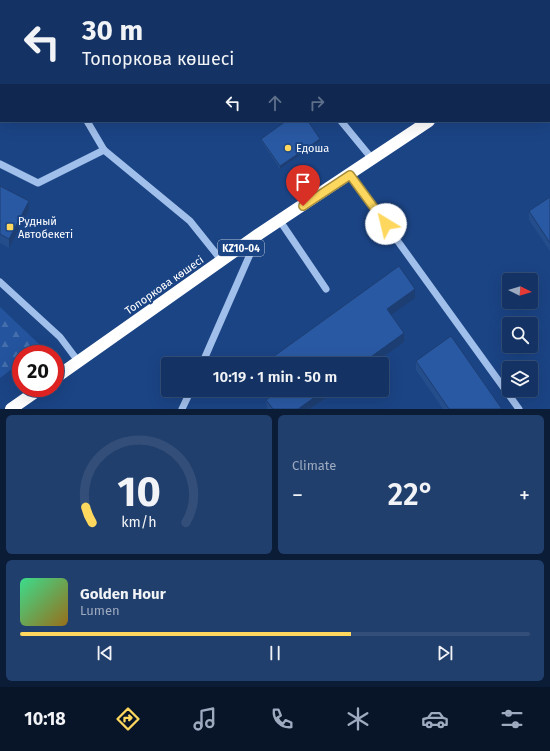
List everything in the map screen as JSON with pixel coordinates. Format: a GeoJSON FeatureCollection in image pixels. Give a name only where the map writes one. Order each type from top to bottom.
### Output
{"type":"FeatureCollection","features":[{"type":"Feature","properties":{"kind":"highway","name":"Топоркова көшесі"},"geometry":{"type":"LineString","coordinates":[[64,371],[259,234],[350,175],[428,122]]}},
{"type":"Feature","properties":{"kind":"highway"},"geometry":{"type":"LineString","coordinates":[[11,409],[28,397]]}},
{"type":"Feature","properties":{"kind":"lane"},"geometry":{"type":"LineString","coordinates":[[88,122],[104,150],[190,221],[222,261]]}},
{"type":"Feature","properties":{"kind":"lane"},"geometry":{"type":"LineString","coordinates":[[342,122],[372,160]]}},
{"type":"Feature","properties":{"kind":"lane"},"geometry":{"type":"LineString","coordinates":[[0,164],[38,183],[104,150]]}},
{"type":"Feature","properties":{"kind":"lane"},"geometry":{"type":"LineString","coordinates":[[350,175],[519,409]]}},
{"type":"Feature","properties":{"kind":"lane"},"geometry":{"type":"LineString","coordinates":[[280,221],[326,288]]}},
{"type":"Feature","properties":{"kind":"lane"},"geometry":{"type":"LineString","coordinates":[[205,357],[259,234]]}},
{"type":"Feature","properties":{"kind":"lane"},"geometry":{"type":"LineString","coordinates":[[0,282],[60,337],[78,361]]}},
{"type":"Feature","properties":{"kind":"lane"},"geometry":{"type":"LineString","coordinates":[[182,409],[188,397]]}},
{"type":"Feature","properties":{"kind":"green space"},"geometry":{"type":"Polygon","coordinates":[[[0,307],[40,345],[12,345],[12,369],[0,378],[0,307]]]}},
{"type":"Feature","properties":{"kind":"building","name":"Едоша"},"geometry":{"type":"Polygon","coordinates":[[[285,122],[309,122],[320,139],[280,166],[261,139],[285,122]]]}},
{"type":"Feature","properties":{"kind":"building","name":"Рудный Автобекеті"},"geometry":{"type":"Polygon","coordinates":[[[0,186],[29,201],[9,239],[0,234],[0,186]]]}},
{"type":"Feature","properties":{"kind":"building"},"geometry":{"type":"Polygon","coordinates":[[[550,197],[550,243],[529,211],[550,197]]]}},
{"type":"Feature","properties":{"kind":"building"},"geometry":{"type":"Polygon","coordinates":[[[399,266],[415,289],[387,309],[404,333],[371,357],[273,357],[399,266]]]}},
{"type":"Feature","properties":{"kind":"building"},"geometry":{"type":"Polygon","coordinates":[[[451,336],[502,409],[449,409],[416,361],[451,336]]]}},
{"type":"Feature","properties":{"kind":"building"},"geometry":{"type":"Polygon","coordinates":[[[270,397],[315,397],[298,409],[273,409],[266,400],[270,397]]]}},
{"type":"Feature","properties":{"kind":"place","name":"Едоша"},"geometry":{"type":"Point","coordinates":[288,148]}},
{"type":"Feature","properties":{"kind":"place","name":"Рудный Автобекеті"},"geometry":{"type":"Point","coordinates":[10,227]}},
{"type":"Feature","properties":{"kind":"route"},"geometry":{"type":"LineString","coordinates":[[303,206],[350,175],[386,224]]}}]}
